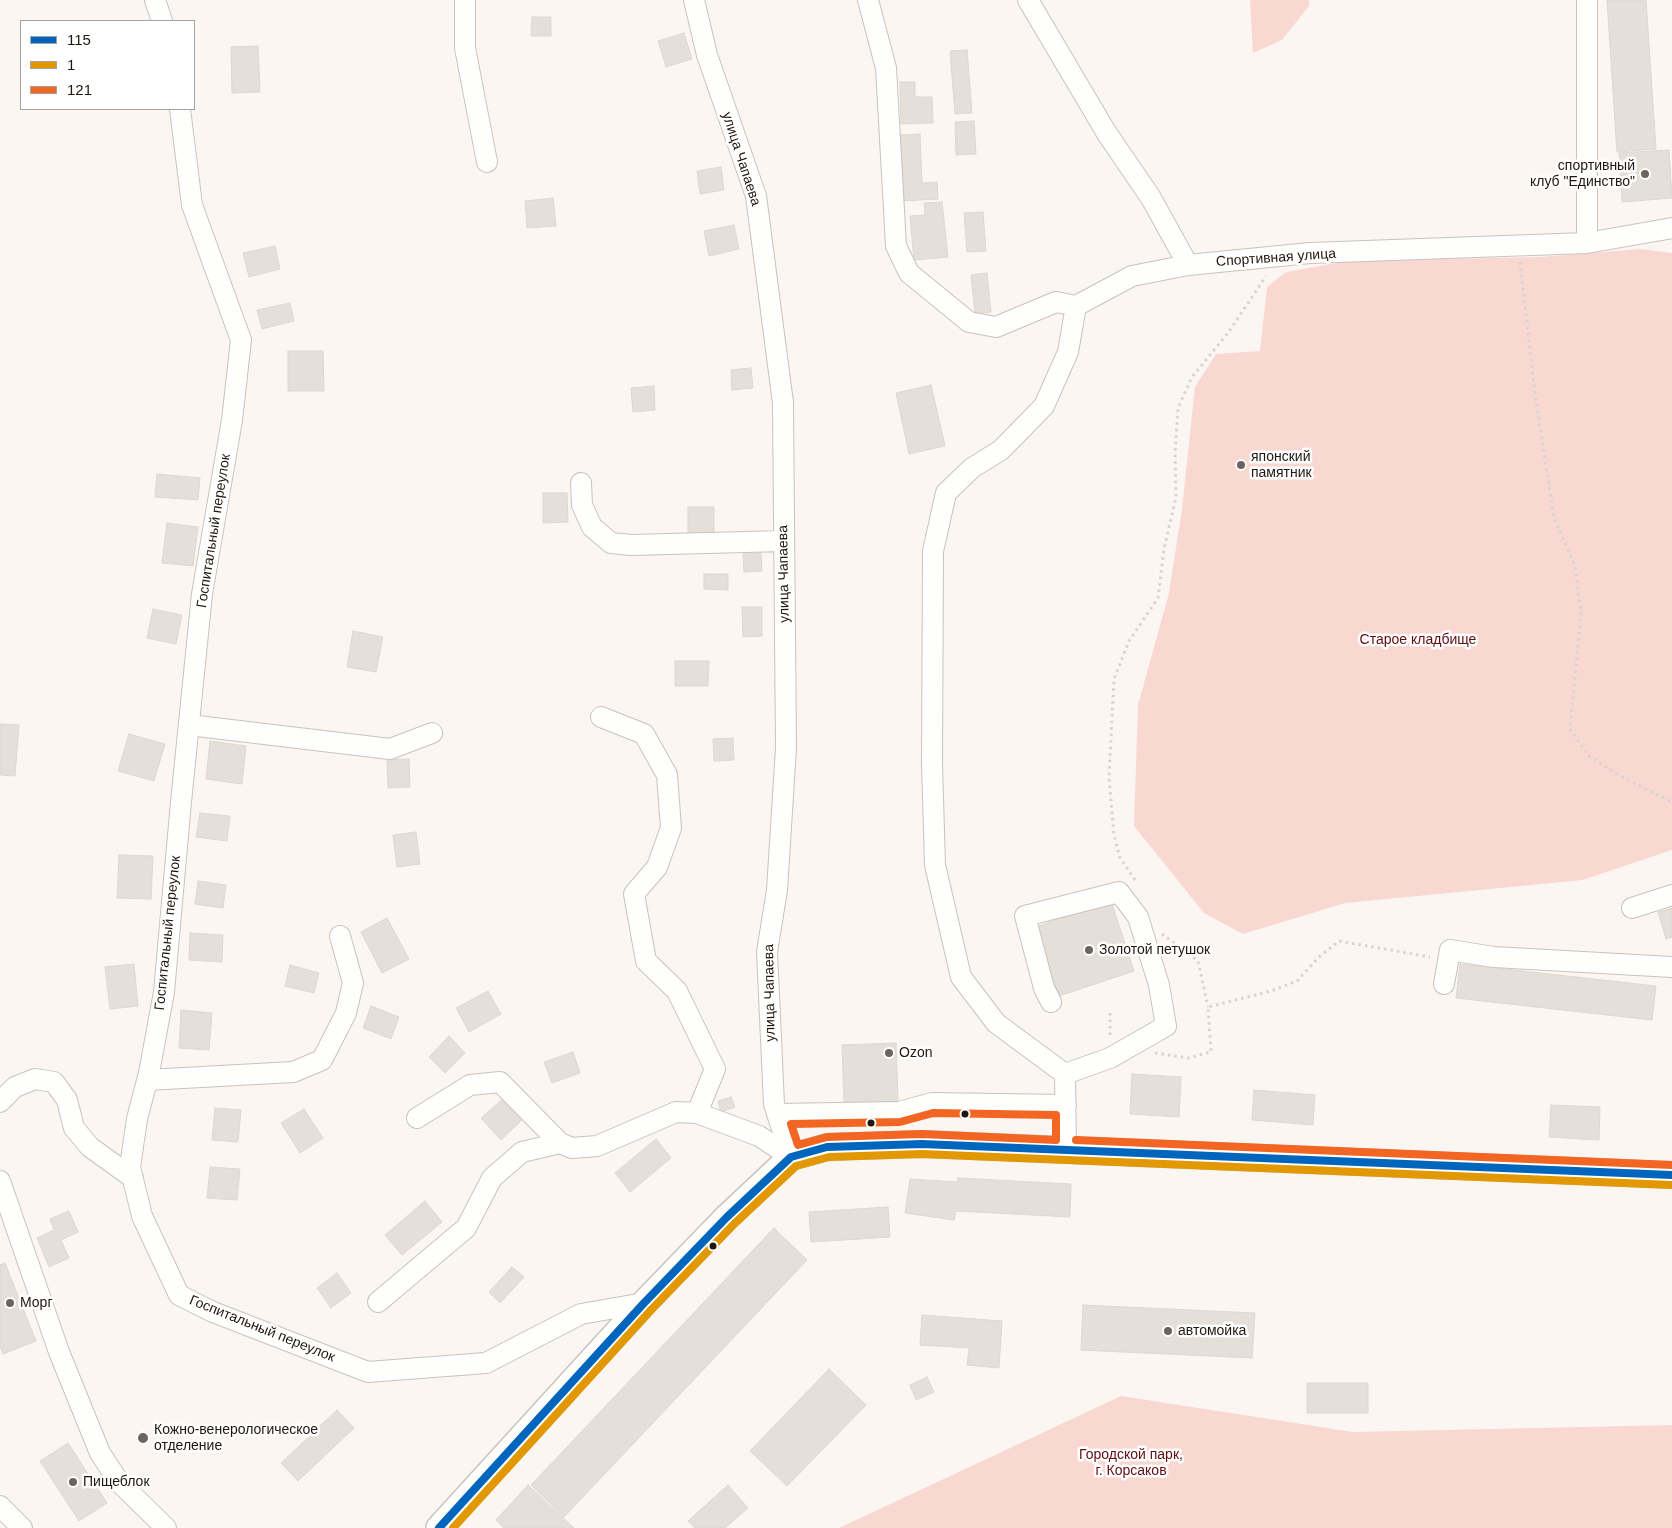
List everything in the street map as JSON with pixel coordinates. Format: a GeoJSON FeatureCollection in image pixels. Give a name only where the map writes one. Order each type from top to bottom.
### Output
{"type":"FeatureCollection","features":[{"type":"Feature","properties":{"kind":"main road"},"geometry":{"type":"LineString","coordinates":[[438,1528],[644,1303],[727,1217],[791,1157],[826,1147],[922,1144],[1672,1175]]}},
{"type":"Feature","properties":{"kind":"street"},"geometry":{"type":"LineString","coordinates":[[155,0],[162,20]]}},
{"type":"Feature","properties":{"kind":"street"},"geometry":{"type":"LineString","coordinates":[[465,0],[465,48],[487,162]]}},
{"type":"Feature","properties":{"kind":"street","name":"улица Чапаева"},"geometry":{"type":"LineString","coordinates":[[694,0],[707,55],[756,196],[783,403],[786,748],[777,890],[767,952],[774,1104],[791,1157]]}},
{"type":"Feature","properties":{"kind":"street"},"geometry":{"type":"LineString","coordinates":[[868,0],[886,68],[896,246],[910,274],[969,322],[996,327],[1056,302],[1076,306],[1068,352],[1044,406],[1001,450],[972,468],[946,493],[932,551],[932,764],[935,865],[961,977],[996,1022],[1065,1074]]}},
{"type":"Feature","properties":{"kind":"street"},"geometry":{"type":"LineString","coordinates":[[1028,0],[1106,132],[1151,198],[1188,265]]}},
{"type":"Feature","properties":{"kind":"street"},"geometry":{"type":"LineString","coordinates":[[1586,0],[1587,242]]}},
{"type":"Feature","properties":{"kind":"street","name":"Госпитальный переулок"},"geometry":{"type":"LineString","coordinates":[[180,110],[192,205],[242,340],[232,420],[202,594],[164,992],[147,1080],[136,1119],[130,1167],[142,1216],[179,1296],[213,1312],[368,1372],[486,1363],[581,1314],[644,1303]]}},
{"type":"Feature","properties":{"kind":"street","name":"Спортивная улица"},"geometry":{"type":"LineString","coordinates":[[1076,306],[1132,276],[1188,265],[1310,253],[1587,242],[1672,228]]}},
{"type":"Feature","properties":{"kind":"street"},"geometry":{"type":"LineString","coordinates":[[581,483],[582,505],[592,527],[611,543],[631,545],[783,541]]}},
{"type":"Feature","properties":{"kind":"street"},"geometry":{"type":"LineString","coordinates":[[601,717],[644,734],[667,775],[671,828],[657,867],[634,894],[646,961],[677,991],[715,1068],[697,1113]]}},
{"type":"Feature","properties":{"kind":"street"},"geometry":{"type":"LineString","coordinates":[[189,725],[390,749],[432,733]]}},
{"type":"Feature","properties":{"kind":"street"},"geometry":{"type":"LineString","coordinates":[[1051,1002],[1044,988],[1025,916],[1119,892],[1138,917],[1159,985],[1166,1026],[1110,1058],[1065,1074]]}},
{"type":"Feature","properties":{"kind":"street"},"geometry":{"type":"LineString","coordinates":[[1632,908],[1672,895]]}},
{"type":"Feature","properties":{"kind":"street"},"geometry":{"type":"LineString","coordinates":[[147,1080],[293,1072],[322,1060],[346,1013],[353,983],[340,936]]}},
{"type":"Feature","properties":{"kind":"street"},"geometry":{"type":"LineString","coordinates":[[1444,984],[1450,950],[1494,957],[1672,967]]}},
{"type":"Feature","properties":{"kind":"street"},"geometry":{"type":"LineString","coordinates":[[1065,1074],[1066,1150]]}},
{"type":"Feature","properties":{"kind":"street"},"geometry":{"type":"LineString","coordinates":[[0,1102],[15,1087],[36,1079],[54,1082],[66,1100],[74,1128],[90,1147],[133,1178]]}},
{"type":"Feature","properties":{"kind":"street"},"geometry":{"type":"LineString","coordinates":[[417,1118],[470,1085],[500,1082],[560,1143],[572,1148],[597,1146],[676,1112],[697,1113],[759,1136],[791,1157]]}},
{"type":"Feature","properties":{"kind":"street"},"geometry":{"type":"LineString","coordinates":[[777,1114],[899,1112],[932,1103],[1066,1105]]}},
{"type":"Feature","properties":{"kind":"street"},"geometry":{"type":"LineString","coordinates":[[378,1302],[466,1228],[492,1178],[522,1152],[560,1143]]}},
{"type":"Feature","properties":{"kind":"street"},"geometry":{"type":"LineString","coordinates":[[0,1181],[59,1352],[85,1420],[100,1452],[119,1482],[166,1528]]}},
{"type":"Feature","properties":{"kind":"street"},"geometry":{"type":"LineString","coordinates":[[0,1506],[22,1528]]}},
{"type":"Feature","properties":{"kind":"path"},"geometry":{"type":"LineString","coordinates":[[1518,246],[1535,394],[1554,518],[1575,566],[1581,612],[1570,729],[1589,756],[1620,776],[1672,802]]}},
{"type":"Feature","properties":{"kind":"path"},"geometry":{"type":"LineString","coordinates":[[1136,881],[1120,858],[1114,836],[1109,777],[1114,679],[1129,641],[1158,598],[1164,549],[1176,497],[1175,454],[1178,408],[1192,377],[1252,300],[1277,256]]}},
{"type":"Feature","properties":{"kind":"path"},"geometry":{"type":"LineString","coordinates":[[1148,1053],[1188,1058],[1211,1052],[1208,1008],[1198,961],[1161,933]]}},
{"type":"Feature","properties":{"kind":"path"},"geometry":{"type":"LineString","coordinates":[[1208,1008],[1271,991],[1297,981],[1318,957],[1339,941],[1432,957]]}},
{"type":"Feature","properties":{"kind":"green space"},"geometry":{"type":"Polygon","coordinates":[[[1250,0],[1309,0],[1309,6],[1282,40],[1253,53],[1250,0]]]}},
{"type":"Feature","properties":{"kind":"green space","name":"Старое кладбище"},"geometry":{"type":"Polygon","coordinates":[[[1640,249],[1672,253],[1672,850],[1583,880],[1345,903],[1243,934],[1204,913],[1134,826],[1138,705],[1169,593],[1182,509],[1195,387],[1216,354],[1260,351],[1267,287],[1286,272],[1348,261],[1541,257],[1640,249]]]}},
{"type":"Feature","properties":{"kind":"green space","name":"Городской парк, г. Корсаков"},"geometry":{"type":"Polygon","coordinates":[[[1121,1396],[1353,1432],[1672,1425],[1672,1528],[839,1528],[1121,1396]]]}},
{"type":"Feature","properties":{"kind":"building"},"geometry":{"type":"Polygon","coordinates":[[[1607,0],[1646,0],[1656,149],[1617,152],[1607,0]]]}},
{"type":"Feature","properties":{"kind":"building"},"geometry":{"type":"Polygon","coordinates":[[[532,17],[551,17],[551,36],[531,36],[532,17]]]}},
{"type":"Feature","properties":{"kind":"building"},"geometry":{"type":"Polygon","coordinates":[[[684,33],[692,59],[666,67],[658,41],[684,33]]]}},
{"type":"Feature","properties":{"kind":"building"},"geometry":{"type":"Polygon","coordinates":[[[258,46],[260,92],[232,93],[231,47],[258,46]]]}},
{"type":"Feature","properties":{"kind":"building"},"geometry":{"type":"Polygon","coordinates":[[[967,50],[972,113],[955,114],[950,51],[967,50]]]}},
{"type":"Feature","properties":{"kind":"building"},"geometry":{"type":"Polygon","coordinates":[[[900,82],[915,82],[915,97],[932,97],[933,123],[901,124],[900,82]]]}},
{"type":"Feature","properties":{"kind":"building"},"geometry":{"type":"Polygon","coordinates":[[[974,121],[976,154],[956,155],[955,122],[974,121]]]}},
{"type":"Feature","properties":{"kind":"building"},"geometry":{"type":"Polygon","coordinates":[[[920,134],[922,183],[937,182],[938,199],[902,201],[899,135],[920,134]]]}},
{"type":"Feature","properties":{"kind":"building","name":"спортивный клуб \"Единство\""},"geometry":{"type":"Polygon","coordinates":[[[1669,150],[1672,198],[1622,202],[1619,153],[1669,150]]]}},
{"type":"Feature","properties":{"kind":"building"},"geometry":{"type":"Polygon","coordinates":[[[721,167],[724,190],[700,194],[697,171],[721,167]]]}},
{"type":"Feature","properties":{"kind":"building"},"geometry":{"type":"Polygon","coordinates":[[[553,198],[556,226],[527,228],[525,201],[553,198]]]}},
{"type":"Feature","properties":{"kind":"building"},"geometry":{"type":"Polygon","coordinates":[[[942,202],[948,257],[914,260],[910,216],[925,215],[924,203],[942,202]]]}},
{"type":"Feature","properties":{"kind":"building"},"geometry":{"type":"Polygon","coordinates":[[[983,212],[986,251],[967,252],[964,213],[983,212]]]}},
{"type":"Feature","properties":{"kind":"building"},"geometry":{"type":"Polygon","coordinates":[[[734,225],[739,249],[709,256],[704,231],[734,225]]]}},
{"type":"Feature","properties":{"kind":"building"},"geometry":{"type":"Polygon","coordinates":[[[275,246],[280,269],[249,277],[243,253],[275,246]]]}},
{"type":"Feature","properties":{"kind":"building"},"geometry":{"type":"Polygon","coordinates":[[[987,273],[991,312],[975,314],[971,275],[987,273]]]}},
{"type":"Feature","properties":{"kind":"building"},"geometry":{"type":"Polygon","coordinates":[[[290,303],[294,321],[262,329],[257,310],[290,303]]]}},
{"type":"Feature","properties":{"kind":"building"},"geometry":{"type":"Polygon","coordinates":[[[288,351],[323,351],[324,391],[288,391],[288,351]]]}},
{"type":"Feature","properties":{"kind":"building"},"geometry":{"type":"Polygon","coordinates":[[[751,368],[753,388],[732,390],[731,370],[751,368]]]}},
{"type":"Feature","properties":{"kind":"building"},"geometry":{"type":"Polygon","coordinates":[[[931,385],[945,446],[909,454],[896,393],[931,385]]]}},
{"type":"Feature","properties":{"kind":"building"},"geometry":{"type":"Polygon","coordinates":[[[654,386],[655,410],[633,412],[631,388],[654,386]]]}},
{"type":"Feature","properties":{"kind":"building"},"geometry":{"type":"Polygon","coordinates":[[[157,474],[200,478],[198,500],[155,497],[157,474]]]}},
{"type":"Feature","properties":{"kind":"building"},"geometry":{"type":"Polygon","coordinates":[[[543,493],[567,493],[568,522],[543,523],[543,493]]]}},
{"type":"Feature","properties":{"kind":"building"},"geometry":{"type":"Polygon","coordinates":[[[688,507],[714,507],[714,535],[688,535],[688,507]]]}},
{"type":"Feature","properties":{"kind":"building"},"geometry":{"type":"Polygon","coordinates":[[[167,523],[198,527],[193,566],[162,563],[167,523]]]}},
{"type":"Feature","properties":{"kind":"building"},"geometry":{"type":"Polygon","coordinates":[[[761,553],[762,571],[744,572],[743,554],[761,553]]]}},
{"type":"Feature","properties":{"kind":"building"},"geometry":{"type":"Polygon","coordinates":[[[704,574],[728,574],[728,590],[704,589],[704,574]]]}},
{"type":"Feature","properties":{"kind":"building"},"geometry":{"type":"Polygon","coordinates":[[[742,607],[762,607],[762,636],[743,637],[742,607]]]}},
{"type":"Feature","properties":{"kind":"building"},"geometry":{"type":"Polygon","coordinates":[[[153,609],[182,615],[176,644],[147,638],[153,609]]]}},
{"type":"Feature","properties":{"kind":"building"},"geometry":{"type":"Polygon","coordinates":[[[353,631],[383,637],[376,672],[347,667],[353,631]]]}},
{"type":"Feature","properties":{"kind":"building"},"geometry":{"type":"Polygon","coordinates":[[[675,661],[709,661],[708,686],[675,686],[675,661]]]}},
{"type":"Feature","properties":{"kind":"building"},"geometry":{"type":"Polygon","coordinates":[[[0,724],[19,725],[15,776],[0,775],[0,724]]]}},
{"type":"Feature","properties":{"kind":"building"},"geometry":{"type":"Polygon","coordinates":[[[129,734],[165,744],[154,781],[118,771],[129,734]]]}},
{"type":"Feature","properties":{"kind":"building"},"geometry":{"type":"Polygon","coordinates":[[[733,738],[734,760],[714,761],[713,739],[733,738]]]}},
{"type":"Feature","properties":{"kind":"building"},"geometry":{"type":"Polygon","coordinates":[[[210,741],[246,746],[242,784],[206,779],[210,741]]]}},
{"type":"Feature","properties":{"kind":"building"},"geometry":{"type":"Polygon","coordinates":[[[409,759],[410,787],[388,788],[387,760],[409,759]]]}},
{"type":"Feature","properties":{"kind":"building"},"geometry":{"type":"Polygon","coordinates":[[[200,813],[230,816],[227,841],[196,837],[200,813]]]}},
{"type":"Feature","properties":{"kind":"building"},"geometry":{"type":"Polygon","coordinates":[[[416,832],[420,864],[397,867],[393,835],[416,832]]]}},
{"type":"Feature","properties":{"kind":"building"},"geometry":{"type":"Polygon","coordinates":[[[119,855],[153,856],[151,899],[117,898],[119,855]]]}},
{"type":"Feature","properties":{"kind":"building"},"geometry":{"type":"Polygon","coordinates":[[[198,881],[226,885],[223,908],[195,904],[198,881]]]}},
{"type":"Feature","properties":{"kind":"building"},"geometry":{"type":"Polygon","coordinates":[[[1111,901],[1134,971],[1059,996],[1036,927],[1111,901]]]}},
{"type":"Feature","properties":{"kind":"building"},"geometry":{"type":"Polygon","coordinates":[[[1672,908],[1672,937],[1666,939],[1658,912],[1672,908]]]}},
{"type":"Feature","properties":{"kind":"building"},"geometry":{"type":"Polygon","coordinates":[[[387,918],[409,959],[382,973],[361,932],[387,918]]]}},
{"type":"Feature","properties":{"kind":"building"},"geometry":{"type":"Polygon","coordinates":[[[190,933],[223,935],[222,962],[189,960],[190,933]]]}},
{"type":"Feature","properties":{"kind":"building"},"geometry":{"type":"Polygon","coordinates":[[[134,964],[138,1006],[110,1009],[105,967],[134,964]]]}},
{"type":"Feature","properties":{"kind":"building"},"geometry":{"type":"Polygon","coordinates":[[[1460,964],[1656,986],[1652,1020],[1456,998],[1460,964]]]}},
{"type":"Feature","properties":{"kind":"building"},"geometry":{"type":"Polygon","coordinates":[[[290,965],[319,973],[314,993],[285,986],[290,965]]]}},
{"type":"Feature","properties":{"kind":"building"},"geometry":{"type":"Polygon","coordinates":[[[488,991],[501,1014],[469,1032],[456,1008],[488,991]]]}},
{"type":"Feature","properties":{"kind":"building"},"geometry":{"type":"Polygon","coordinates":[[[371,1006],[399,1017],[391,1039],[363,1028],[371,1006]]]}},
{"type":"Feature","properties":{"kind":"building"},"geometry":{"type":"Polygon","coordinates":[[[181,1010],[212,1013],[209,1050],[179,1048],[181,1010]]]}},
{"type":"Feature","properties":{"kind":"building"},"geometry":{"type":"Polygon","coordinates":[[[449,1036],[465,1053],[445,1073],[429,1057],[449,1036]]]}},
{"type":"Feature","properties":{"kind":"building"},"geometry":{"type":"Polygon","coordinates":[[[896,1043],[898,1102],[844,1103],[842,1045],[896,1043]]]}},
{"type":"Feature","properties":{"kind":"building"},"geometry":{"type":"Polygon","coordinates":[[[573,1052],[580,1073],[552,1083],[544,1062],[573,1052]]]}},
{"type":"Feature","properties":{"kind":"building"},"geometry":{"type":"Polygon","coordinates":[[[1132,1074],[1181,1077],[1179,1117],[1130,1114],[1132,1074]]]}},
{"type":"Feature","properties":{"kind":"building"},"geometry":{"type":"Polygon","coordinates":[[[1254,1090],[1315,1095],[1313,1125],[1252,1120],[1254,1090]]]}},
{"type":"Feature","properties":{"kind":"building"},"geometry":{"type":"Polygon","coordinates":[[[731,1097],[735,1107],[721,1112],[718,1101],[731,1097]]]}},
{"type":"Feature","properties":{"kind":"building"},"geometry":{"type":"Polygon","coordinates":[[[504,1098],[523,1119],[501,1140],[481,1118],[504,1098]]]}},
{"type":"Feature","properties":{"kind":"building"},"geometry":{"type":"Polygon","coordinates":[[[1551,1105],[1600,1107],[1599,1140],[1549,1137],[1551,1105]]]}},
{"type":"Feature","properties":{"kind":"building"},"geometry":{"type":"Polygon","coordinates":[[[215,1108],[241,1110],[238,1142],[212,1140],[215,1108]]]}},
{"type":"Feature","properties":{"kind":"building"},"geometry":{"type":"Polygon","coordinates":[[[304,1109],[323,1138],[300,1153],[281,1123],[304,1109]]]}},
{"type":"Feature","properties":{"kind":"building"},"geometry":{"type":"Polygon","coordinates":[[[656,1139],[671,1158],[630,1192],[615,1173],[656,1139]]]}},
{"type":"Feature","properties":{"kind":"building"},"geometry":{"type":"Polygon","coordinates":[[[210,1167],[240,1169],[237,1200],[207,1198],[210,1167]]]}},
{"type":"Feature","properties":{"kind":"building"},"geometry":{"type":"Polygon","coordinates":[[[958,1178],[1071,1184],[1070,1217],[956,1211],[954,1220],[905,1213],[910,1179],[957,1182],[958,1178]]]}},
{"type":"Feature","properties":{"kind":"building"},"geometry":{"type":"Polygon","coordinates":[[[425,1201],[442,1222],[402,1255],[385,1235],[425,1201]]]}},
{"type":"Feature","properties":{"kind":"building"},"geometry":{"type":"Polygon","coordinates":[[[888,1207],[890,1237],[811,1242],[809,1212],[888,1207]]]}},
{"type":"Feature","properties":{"kind":"building"},"geometry":{"type":"Polygon","coordinates":[[[69,1211],[78,1232],[61,1240],[69,1258],[49,1267],[37,1238],[54,1230],[50,1219],[69,1211]]]}},
{"type":"Feature","properties":{"kind":"building"},"geometry":{"type":"Polygon","coordinates":[[[774,1228],[807,1260],[564,1517],[531,1485],[774,1228]]]}},
{"type":"Feature","properties":{"kind":"building","name":"Морг"},"geometry":{"type":"Polygon","coordinates":[[[5,1263],[36,1341],[3,1354],[0,1346],[0,1265],[5,1263]]]}},
{"type":"Feature","properties":{"kind":"building"},"geometry":{"type":"Polygon","coordinates":[[[512,1267],[524,1277],[500,1303],[489,1292],[512,1267]]]}},
{"type":"Feature","properties":{"kind":"building"},"geometry":{"type":"Polygon","coordinates":[[[337,1273],[351,1293],[331,1308],[317,1288],[337,1273]]]}},
{"type":"Feature","properties":{"kind":"building","name":"автомойка"},"geometry":{"type":"Polygon","coordinates":[[[1083,1305],[1255,1313],[1252,1358],[1081,1350],[1083,1305]]]}},
{"type":"Feature","properties":{"kind":"building"},"geometry":{"type":"Polygon","coordinates":[[[922,1315],[1002,1321],[999,1368],[967,1365],[969,1348],[920,1345],[922,1315]]]}},
{"type":"Feature","properties":{"kind":"building"},"geometry":{"type":"Polygon","coordinates":[[[829,1369],[866,1405],[787,1486],[750,1451],[829,1369]]]}},
{"type":"Feature","properties":{"kind":"building"},"geometry":{"type":"Polygon","coordinates":[[[927,1377],[934,1392],[916,1400],[910,1385],[927,1377]]]}},
{"type":"Feature","properties":{"kind":"building"},"geometry":{"type":"Polygon","coordinates":[[[1307,1383],[1368,1383],[1368,1413],[1307,1413],[1307,1383]]]}},
{"type":"Feature","properties":{"kind":"building"},"geometry":{"type":"Polygon","coordinates":[[[337,1410],[354,1428],[298,1481],[281,1463],[337,1410]]]}},
{"type":"Feature","properties":{"kind":"building","name":"Пищеблок"},"geometry":{"type":"Polygon","coordinates":[[[68,1443],[107,1503],[79,1521],[40,1461],[68,1443]]]}},
{"type":"Feature","properties":{"kind":"building"},"geometry":{"type":"Polygon","coordinates":[[[528,1485],[574,1528],[504,1528],[496,1520],[528,1485]]]}},
{"type":"Feature","properties":{"kind":"building"},"geometry":{"type":"Polygon","coordinates":[[[728,1485],[748,1508],[725,1528],[695,1528],[688,1521],[728,1485]]]}},
{"type":"Feature","properties":{"kind":"transit line","name":"121"},"geometry":{"type":"LineString","coordinates":[[933,1113],[1056,1115],[1056,1140],[922,1134],[827,1137],[798,1145],[791,1124],[900,1122],[933,1113]]}},
{"type":"Feature","properties":{"kind":"transit line","name":"121"},"geometry":{"type":"LineString","coordinates":[[1076,1140],[1672,1165]]}},
{"type":"Feature","properties":{"kind":"transit line","name":"115"},"geometry":{"type":"LineString","coordinates":[[439,1528],[644,1303],[727,1217],[791,1157],[827,1147],[922,1144],[1672,1175]]}},
{"type":"Feature","properties":{"kind":"transit line","name":"1"},"geometry":{"type":"LineString","coordinates":[[453,1528],[651,1310],[734,1224],[796,1166],[829,1157],[922,1154],[1672,1185]]}},
{"type":"Feature","properties":{"kind":"place","name":"спортивный клуб \"Единство\""},"geometry":{"type":"Point","coordinates":[1645,174]}},
{"type":"Feature","properties":{"kind":"place","name":"японский памятник"},"geometry":{"type":"Point","coordinates":[1241,465]}},
{"type":"Feature","properties":{"kind":"place","name":"Золотой петушок"},"geometry":{"type":"Point","coordinates":[1089,950]}},
{"type":"Feature","properties":{"kind":"place","name":"Ozon"},"geometry":{"type":"Point","coordinates":[889,1053]}},
{"type":"Feature","properties":{"kind":"place","name":"Морг"},"geometry":{"type":"Point","coordinates":[10,1303]}},
{"type":"Feature","properties":{"kind":"place","name":"автомойка"},"geometry":{"type":"Point","coordinates":[1168,1331]}},
{"type":"Feature","properties":{"kind":"place","name":"Кожно-венерологическое отделение"},"geometry":{"type":"Point","coordinates":[143,1438]}},
{"type":"Feature","properties":{"kind":"place","name":"Пищеблок"},"geometry":{"type":"Point","coordinates":[73,1482]}}]}
